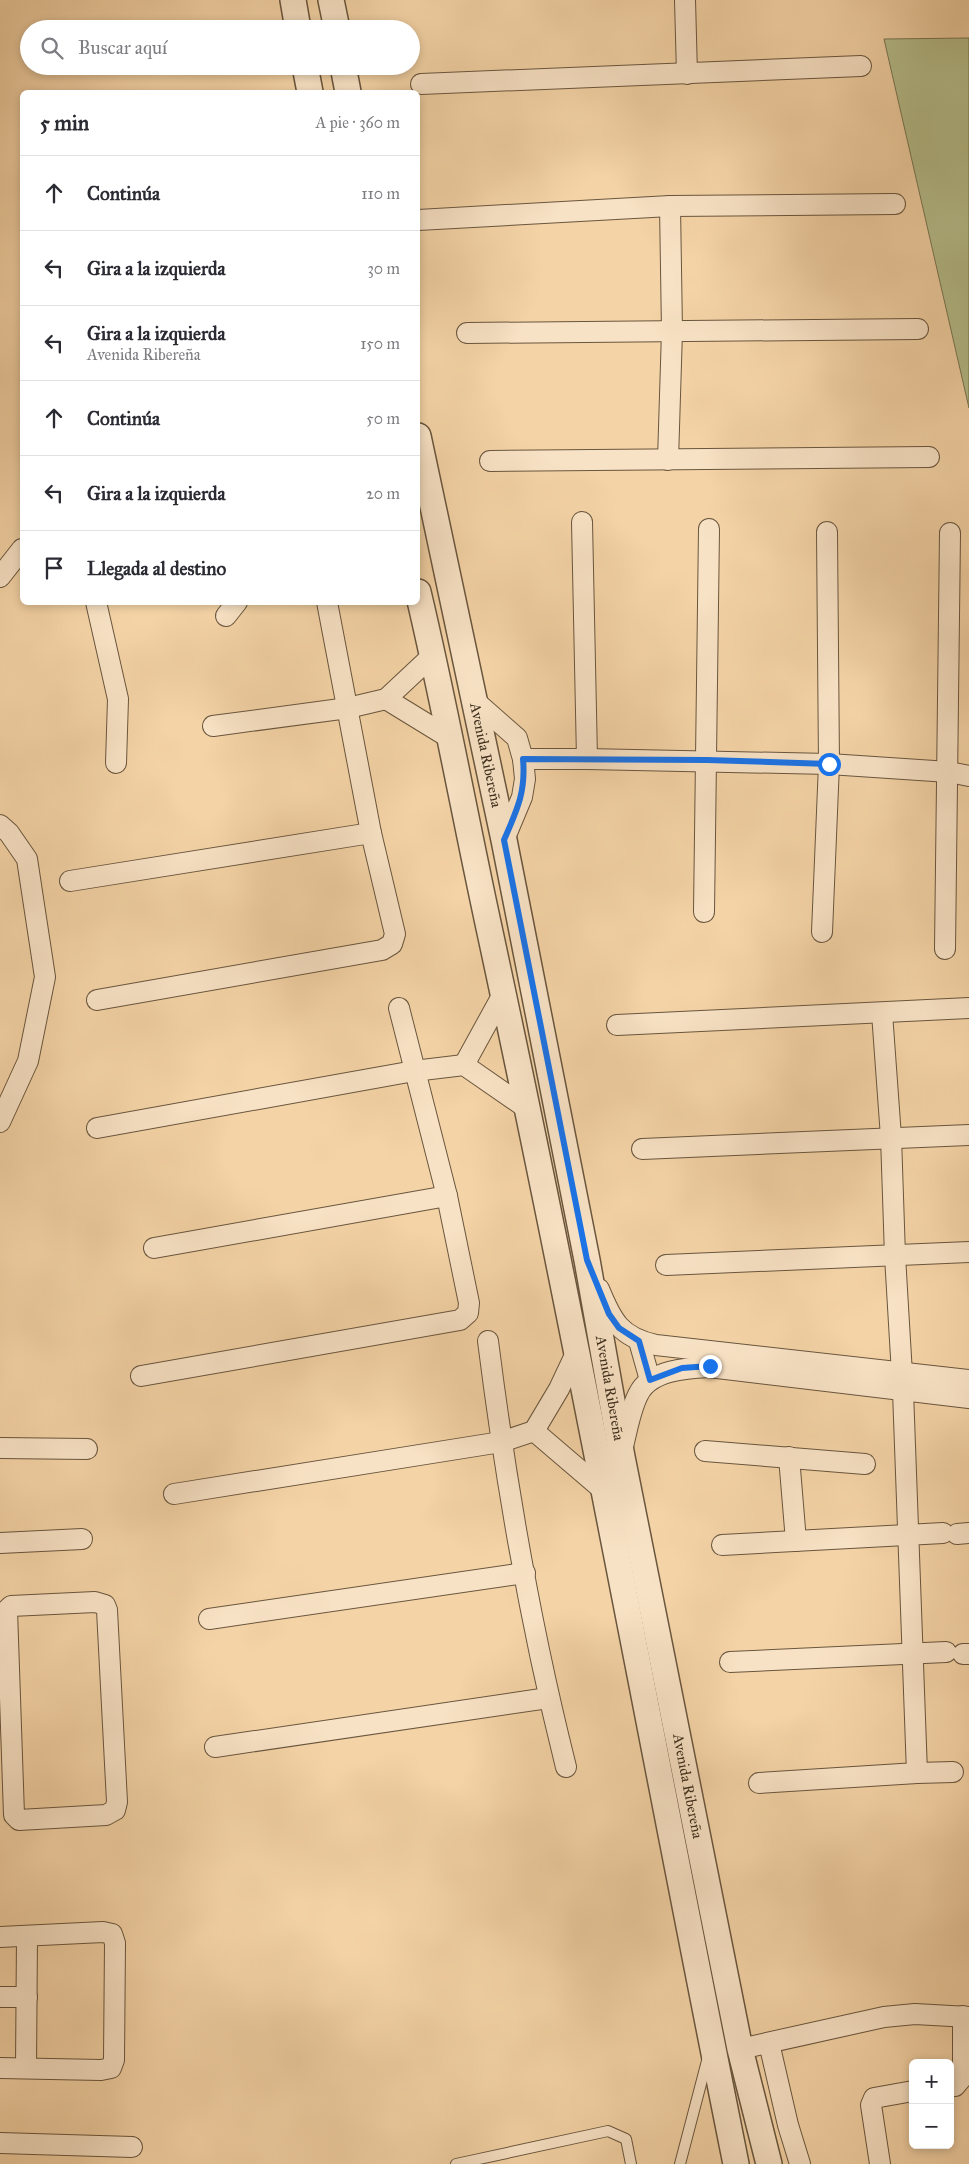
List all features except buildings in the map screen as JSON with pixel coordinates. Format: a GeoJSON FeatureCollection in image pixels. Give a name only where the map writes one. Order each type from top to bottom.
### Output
{"type":"FeatureCollection","features":[{"type":"Feature","properties":{"kind":"street"},"geometry":{"type":"LineString","coordinates":[[293,0],[296,20]]}},
{"type":"Feature","properties":{"kind":"street"},"geometry":{"type":"LineString","coordinates":[[331,0],[334,20]]}},
{"type":"Feature","properties":{"kind":"street"},"geometry":{"type":"LineString","coordinates":[[685,0],[687,74]]}},
{"type":"Feature","properties":{"kind":"street"},"geometry":{"type":"LineString","coordinates":[[421,84],[861,66]]}},
{"type":"Feature","properties":{"kind":"street"},"geometry":{"type":"LineString","coordinates":[[307,75],[310,90]]}},
{"type":"Feature","properties":{"kind":"street"},"geometry":{"type":"LineString","coordinates":[[345,75],[348,90]]}},
{"type":"Feature","properties":{"kind":"street"},"geometry":{"type":"LineString","coordinates":[[420,220],[670,206],[895,204]]}},
{"type":"Feature","properties":{"kind":"street"},"geometry":{"type":"LineString","coordinates":[[668,460],[672,331],[670,206]]}},
{"type":"Feature","properties":{"kind":"street"},"geometry":{"type":"LineString","coordinates":[[467,333],[918,329]]}},
{"type":"Feature","properties":{"kind":"street","name":"Avenida Ribereña"},"geometry":{"type":"LineString","coordinates":[[420,445],[504,840],[587,1260],[621,1452],[740,2050],[769,2164]]}},
{"type":"Feature","properties":{"kind":"street"},"geometry":{"type":"LineString","coordinates":[[490,461],[929,456]]}},
{"type":"Feature","properties":{"kind":"street"},"geometry":{"type":"LineString","coordinates":[[582,522],[587,759]]}},
{"type":"Feature","properties":{"kind":"street"},"geometry":{"type":"LineString","coordinates":[[704,912],[708,530]]}},
{"type":"Feature","properties":{"kind":"street"},"geometry":{"type":"LineString","coordinates":[[822,932],[829,764],[827,532]]}},
{"type":"Feature","properties":{"kind":"street"},"geometry":{"type":"LineString","coordinates":[[944,949],[949,772],[950,533]]}},
{"type":"Feature","properties":{"kind":"street"},"geometry":{"type":"LineString","coordinates":[[0,577],[20,552]]}},
{"type":"Feature","properties":{"kind":"street","name":"Avenida Ribereña"},"geometry":{"type":"LineString","coordinates":[[420,600],[529,1110],[736,2164]]}},
{"type":"Feature","properties":{"kind":"street"},"geometry":{"type":"LineString","coordinates":[[97,605],[118,699],[116,763]]}},
{"type":"Feature","properties":{"kind":"street"},"geometry":{"type":"LineString","coordinates":[[97,1000],[382,950],[392,944],[394,934],[370,833],[328,605]]}},
{"type":"Feature","properties":{"kind":"street"},"geometry":{"type":"LineString","coordinates":[[213,726],[348,708],[386,699],[433,655]]}},
{"type":"Feature","properties":{"kind":"street"},"geometry":{"type":"LineString","coordinates":[[386,699],[448,737]]}},
{"type":"Feature","properties":{"kind":"street"},"geometry":{"type":"LineString","coordinates":[[475,701],[517,738],[523,759],[525,779],[522,797],[504,840]]}},
{"type":"Feature","properties":{"kind":"street"},"geometry":{"type":"LineString","coordinates":[[523,759],[707,760],[829,764],[949,772],[969,776]]}},
{"type":"Feature","properties":{"kind":"street"},"geometry":{"type":"LineString","coordinates":[[0,825],[9,833],[27,859],[45,978],[28,1061],[1,1119]]}},
{"type":"Feature","properties":{"kind":"street"},"geometry":{"type":"LineString","coordinates":[[70,881],[370,833]]}},
{"type":"Feature","properties":{"kind":"street"},"geometry":{"type":"LineString","coordinates":[[464,1065],[503,994]]}},
{"type":"Feature","properties":{"kind":"street"},"geometry":{"type":"LineString","coordinates":[[141,1376],[460,1320],[468,1313],[469,1303],[447,1196],[399,1008]]}},
{"type":"Feature","properties":{"kind":"street"},"geometry":{"type":"LineString","coordinates":[[617,1025],[969,1008]]}},
{"type":"Feature","properties":{"kind":"street"},"geometry":{"type":"LineString","coordinates":[[882,1013],[891,1137],[895,1256],[903,1382],[917,1773]]}},
{"type":"Feature","properties":{"kind":"street"},"geometry":{"type":"LineString","coordinates":[[97,1128],[414,1071],[464,1065],[529,1110]]}},
{"type":"Feature","properties":{"kind":"street"},"geometry":{"type":"LineString","coordinates":[[642,1149],[969,1135]]}},
{"type":"Feature","properties":{"kind":"street"},"geometry":{"type":"LineString","coordinates":[[154,1248],[447,1196]]}},
{"type":"Feature","properties":{"kind":"street"},"geometry":{"type":"LineString","coordinates":[[666,1265],[969,1252]]}},
{"type":"Feature","properties":{"kind":"street"},"geometry":{"type":"LineString","coordinates":[[587,1260],[609,1314],[619,1328],[639,1341],[903,1382],[969,1398]]}},
{"type":"Feature","properties":{"kind":"street"},"geometry":{"type":"LineString","coordinates":[[488,1341],[501,1442],[548,1698],[566,1767]]}},
{"type":"Feature","properties":{"kind":"street"},"geometry":{"type":"LineString","coordinates":[[639,1341],[650,1380]]}},
{"type":"Feature","properties":{"kind":"street"},"geometry":{"type":"LineString","coordinates":[[174,1494],[501,1442],[534,1431],[559,1389],[576,1353]]}},
{"type":"Feature","properties":{"kind":"street"},"geometry":{"type":"LineString","coordinates":[[621,1452],[639,1393],[650,1380],[682,1368],[710,1366],[903,1382],[969,1380]]}},
{"type":"Feature","properties":{"kind":"street"},"geometry":{"type":"LineString","coordinates":[[534,1431],[603,1490]]}},
{"type":"Feature","properties":{"kind":"street"},"geometry":{"type":"LineString","coordinates":[[0,1448],[87,1449]]}},
{"type":"Feature","properties":{"kind":"street"},"geometry":{"type":"LineString","coordinates":[[705,1452],[865,1464]]}},
{"type":"Feature","properties":{"kind":"street"},"geometry":{"type":"LineString","coordinates":[[789,1457],[796,1542]]}},
{"type":"Feature","properties":{"kind":"street"},"geometry":{"type":"LineString","coordinates":[[722,1545],[956,1533]]}},
{"type":"Feature","properties":{"kind":"street"},"geometry":{"type":"LineString","coordinates":[[0,1543],[82,1539]]}},
{"type":"Feature","properties":{"kind":"street"},"geometry":{"type":"LineString","coordinates":[[209,1620],[525,1573]]}},
{"type":"Feature","properties":{"kind":"street"},"geometry":{"type":"LineString","coordinates":[[95,1602],[105,1605],[116,1810],[106,1815],[18,1820],[14,1816],[4,1702],[7,1610],[11,1606],[95,1602]]}},
{"type":"Feature","properties":{"kind":"street"},"geometry":{"type":"LineString","coordinates":[[730,1662],[959,1653]]}},
{"type":"Feature","properties":{"kind":"street"},"geometry":{"type":"LineString","coordinates":[[215,1747],[548,1698]]}},
{"type":"Feature","properties":{"kind":"street"},"geometry":{"type":"LineString","coordinates":[[759,1783],[917,1773],[964,1774]]}},
{"type":"Feature","properties":{"kind":"street"},"geometry":{"type":"LineString","coordinates":[[0,1937],[103,1932],[112,1934],[115,1953],[114,2060],[110,2068],[101,2070],[0,2068]]}},
{"type":"Feature","properties":{"kind":"street"},"geometry":{"type":"LineString","coordinates":[[26,2068],[27,1936]]}},
{"type":"Feature","properties":{"kind":"street"},"geometry":{"type":"LineString","coordinates":[[0,1997],[27,1997]]}},
{"type":"Feature","properties":{"kind":"street"},"geometry":{"type":"LineString","coordinates":[[740,2050],[884,2017],[915,2014],[966,2017],[963,2071],[961,2079],[954,2086]]}},
{"type":"Feature","properties":{"kind":"street"},"geometry":{"type":"LineString","coordinates":[[769,2043],[788,2125],[800,2164]]}},
{"type":"Feature","properties":{"kind":"street"},"geometry":{"type":"LineString","coordinates":[[880,2164],[871,2105],[874,2098],[881,2095],[909,2092]]}},
{"type":"Feature","properties":{"kind":"street"},"geometry":{"type":"LineString","coordinates":[[0,2143],[132,2147]]}},
{"type":"Feature","properties":{"kind":"lane"},"geometry":{"type":"LineString","coordinates":[[680,2164],[712,2042]]}},
{"type":"Feature","properties":{"kind":"lane"},"geometry":{"type":"LineString","coordinates":[[456,2164],[608,2131],[626,2139],[631,2164]]}},
{"type":"Feature","properties":{"kind":"green space"},"geometry":{"type":"Polygon","coordinates":[[[969,38],[969,408],[884,39],[969,38]]]}},
{"type":"Feature","properties":{"kind":"route"},"geometry":{"type":"LineString","coordinates":[[710,1366],[682,1368],[650,1380],[639,1341],[619,1328],[609,1314],[587,1260],[504,840],[522,797],[525,779],[523,759],[707,760],[829,764]]}}]}
